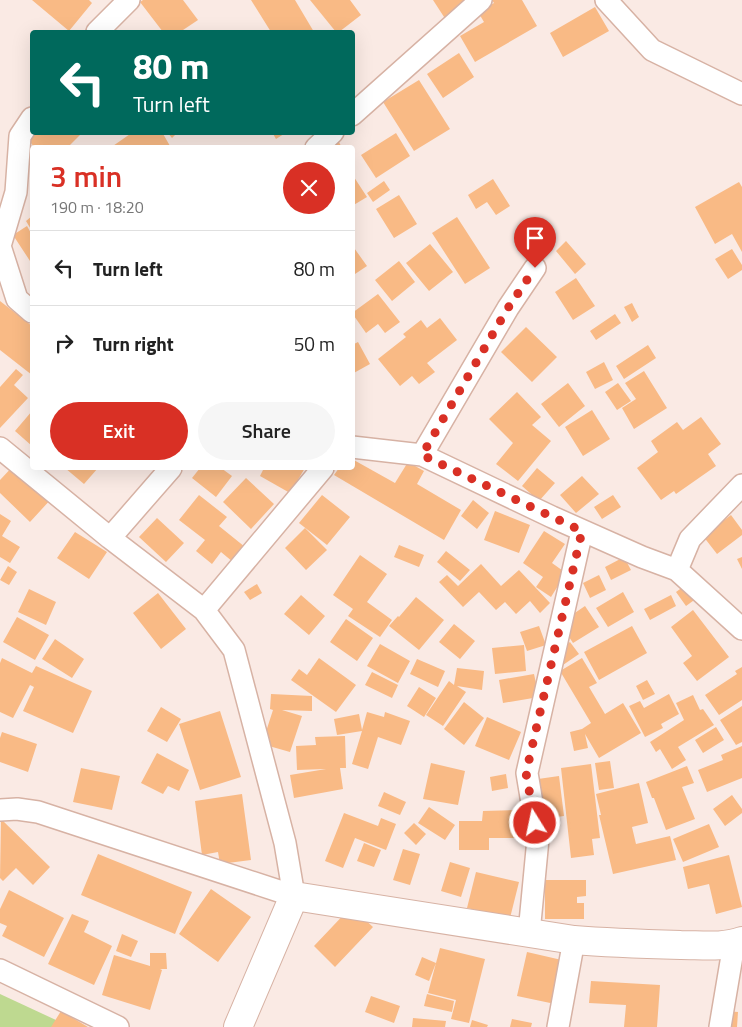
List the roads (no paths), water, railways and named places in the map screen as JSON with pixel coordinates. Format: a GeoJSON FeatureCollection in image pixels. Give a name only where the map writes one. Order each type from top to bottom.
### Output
{"type":"FeatureCollection","features":[{"type":"Feature","properties":{"kind":"main road"},"geometry":{"type":"LineString","coordinates":[[238,1027],[294,896],[574,940],[615,944],[712,946],[738,942]]}},
{"type":"Feature","properties":{"kind":"street"},"geometry":{"type":"LineString","coordinates":[[99,30],[129,0]]}},
{"type":"Feature","properties":{"kind":"street"},"geometry":{"type":"LineString","coordinates":[[355,112],[481,0]]}},
{"type":"Feature","properties":{"kind":"street"},"geometry":{"type":"LineString","coordinates":[[606,0],[652,50],[742,94]]}},
{"type":"Feature","properties":{"kind":"street"},"geometry":{"type":"LineString","coordinates":[[30,121],[20,136],[24,187],[0,246],[16,299],[30,310]]}},
{"type":"Feature","properties":{"kind":"street"},"geometry":{"type":"LineString","coordinates":[[319,145],[330,135]]}},
{"type":"Feature","properties":{"kind":"street"},"geometry":{"type":"LineString","coordinates":[[422,455],[508,308],[535,268]]}},
{"type":"Feature","properties":{"kind":"street"},"geometry":{"type":"LineString","coordinates":[[355,448],[422,455],[582,531],[642,558],[677,570],[742,629]]}},
{"type":"Feature","properties":{"kind":"street"},"geometry":{"type":"LineString","coordinates":[[0,810],[17,808],[38,812],[294,896],[285,843],[234,650],[204,610],[3,456]]}},
{"type":"Feature","properties":{"kind":"street"},"geometry":{"type":"LineString","coordinates":[[110,538],[169,470]]}},
{"type":"Feature","properties":{"kind":"street"},"geometry":{"type":"LineString","coordinates":[[204,610],[321,470]]}},
{"type":"Feature","properties":{"kind":"street"},"geometry":{"type":"LineString","coordinates":[[677,570],[690,539],[742,485]]}},
{"type":"Feature","properties":{"kind":"street"},"geometry":{"type":"LineString","coordinates":[[529,933],[538,840],[526,773],[582,531]]}},
{"type":"Feature","properties":{"kind":"street"},"geometry":{"type":"LineString","coordinates":[[558,1027],[574,940]]}},
{"type":"Feature","properties":{"kind":"street"},"geometry":{"type":"LineString","coordinates":[[720,1027],[738,942]]}},
{"type":"Feature","properties":{"kind":"street"},"geometry":{"type":"LineString","coordinates":[[0,970],[118,1027]]}}]}
